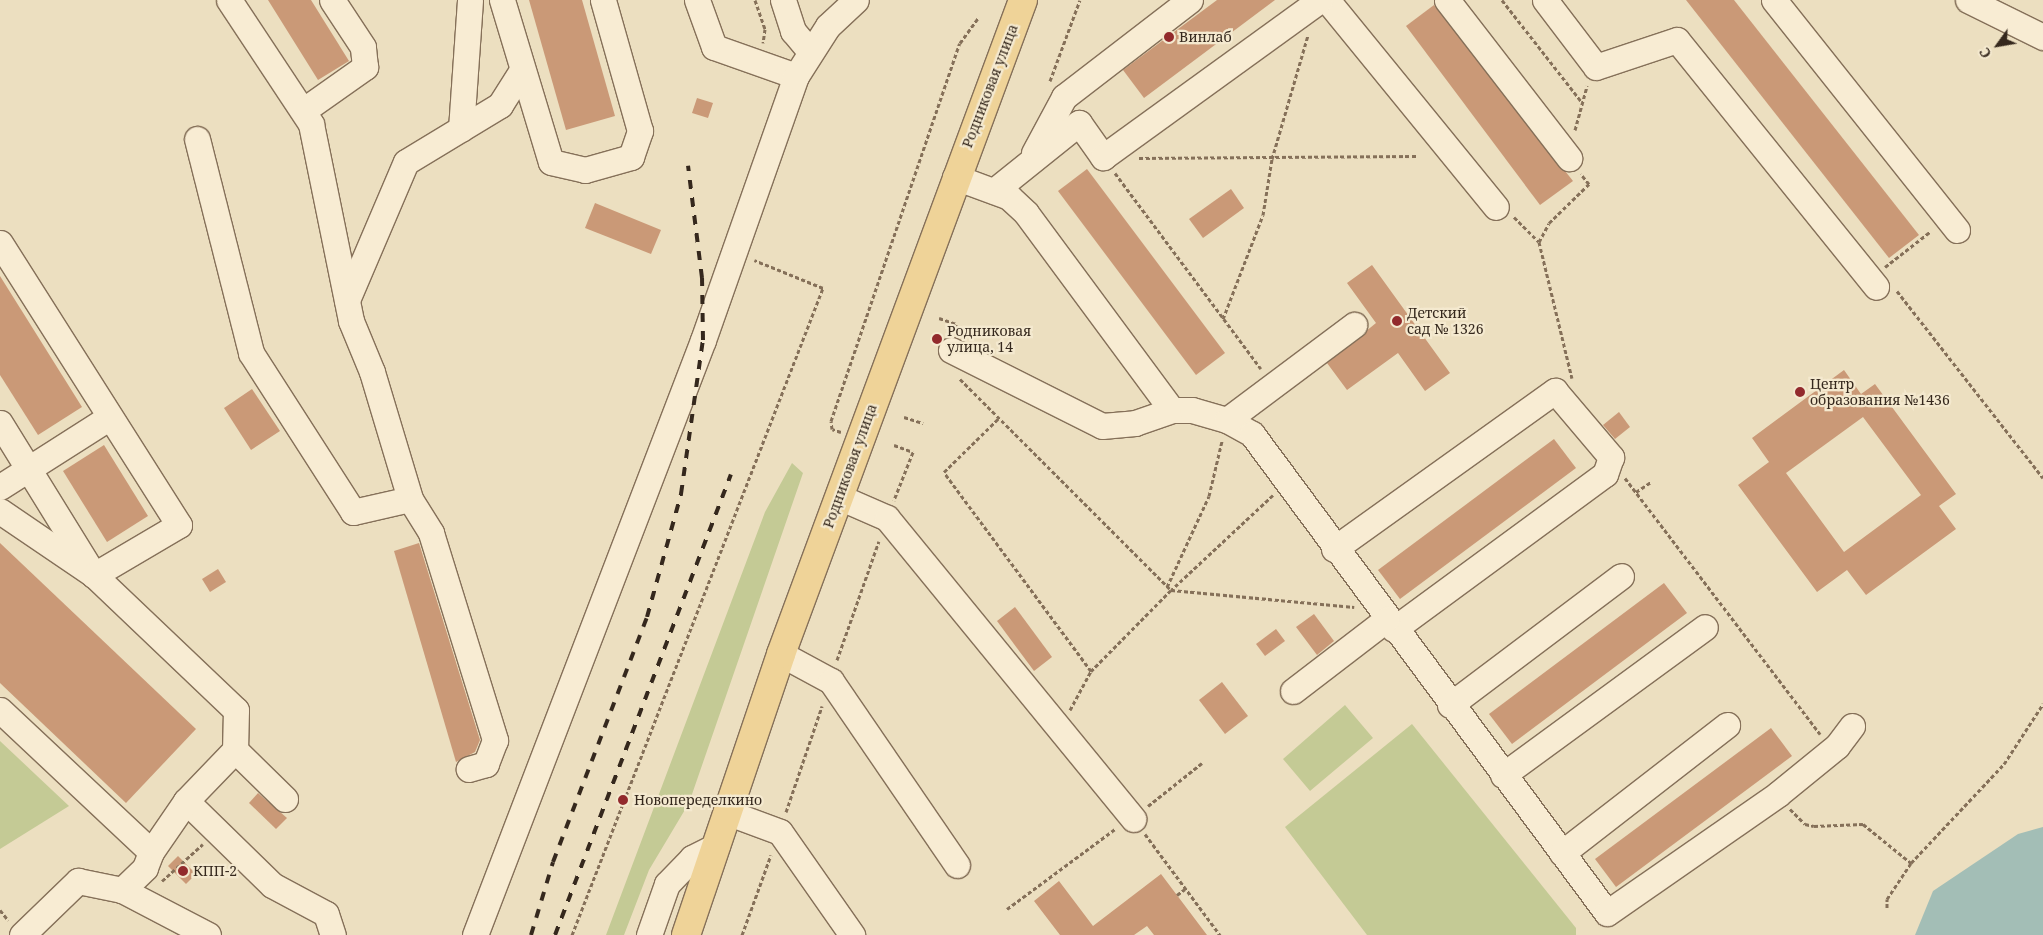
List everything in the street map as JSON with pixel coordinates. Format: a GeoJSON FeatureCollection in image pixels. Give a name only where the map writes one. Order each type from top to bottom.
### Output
{"type":"FeatureCollection","features":[{"type":"Feature","properties":{"kind":"main road","name":"Родниковая улица"},"geometry":{"type":"LineString","coordinates":[[686,935],[718,846],[781,654],[955,177],[1022,0]]}},
{"type":"Feature","properties":{"kind":"main road"},"geometry":{"type":"LineString","coordinates":[[1010,34],[1035,0]]}},
{"type":"Feature","properties":{"kind":"street"},"geometry":{"type":"LineString","coordinates":[[229,0],[296,104],[304,110],[316,142],[334,256],[347,300],[410,499],[431,532],[495,740],[486,764],[470,769]]}},
{"type":"Feature","properties":{"kind":"street"},"geometry":{"type":"LineString","coordinates":[[304,110],[365,67],[363,47],[332,0]]}},
{"type":"Feature","properties":{"kind":"street"},"geometry":{"type":"LineString","coordinates":[[461,129],[470,0]]}},
{"type":"Feature","properties":{"kind":"street"},"geometry":{"type":"LineString","coordinates":[[502,0],[551,162],[585,170],[631,157],[640,131],[603,0]]}},
{"type":"Feature","properties":{"kind":"street"},"geometry":{"type":"LineString","coordinates":[[697,0],[714,47],[796,76]]}},
{"type":"Feature","properties":{"kind":"street"},"geometry":{"type":"LineString","coordinates":[[783,0],[793,31],[809,50]]}},
{"type":"Feature","properties":{"kind":"street"},"geometry":{"type":"LineString","coordinates":[[475,935],[703,340],[796,76],[809,50],[856,0]]}},
{"type":"Feature","properties":{"kind":"street"},"geometry":{"type":"LineString","coordinates":[[1029,162],[1064,98],[1190,0]]}},
{"type":"Feature","properties":{"kind":"street"},"geometry":{"type":"LineString","coordinates":[[994,191],[1079,123],[1103,158],[1320,0]]}},
{"type":"Feature","properties":{"kind":"street"},"geometry":{"type":"LineString","coordinates":[[1327,0],[1496,207]]}},
{"type":"Feature","properties":{"kind":"street"},"geometry":{"type":"LineString","coordinates":[[1447,0],[1569,158]]}},
{"type":"Feature","properties":{"kind":"street"},"geometry":{"type":"LineString","coordinates":[[1545,0],[1596,67],[1677,40],[1883,282]]}},
{"type":"Feature","properties":{"kind":"street"},"geometry":{"type":"LineString","coordinates":[[1774,0],[1952,224]]}},
{"type":"Feature","properties":{"kind":"street"},"geometry":{"type":"LineString","coordinates":[[1968,0],[2043,37]]}},
{"type":"Feature","properties":{"kind":"street"},"geometry":{"type":"LineString","coordinates":[[347,300],[406,162],[500,105],[522,70]]}},
{"type":"Feature","properties":{"kind":"street"},"geometry":{"type":"LineString","coordinates":[[197,138],[250,353],[354,512],[410,499]]}},
{"type":"Feature","properties":{"kind":"street"},"geometry":{"type":"LineString","coordinates":[[955,177],[994,191],[1026,213],[1172,410]]}},
{"type":"Feature","properties":{"kind":"street"},"geometry":{"type":"LineString","coordinates":[[0,243],[178,525],[94,575]]}},
{"type":"Feature","properties":{"kind":"street"},"geometry":{"type":"LineString","coordinates":[[1227,420],[1354,326]]}},
{"type":"Feature","properties":{"kind":"street"},"geometry":{"type":"LineString","coordinates":[[951,350],[1102,426],[1135,423],[1172,410],[1227,420],[1252,434],[1334,549],[1607,914],[1778,794],[1832,750],[1852,726]]}},
{"type":"Feature","properties":{"kind":"street"},"geometry":{"type":"LineString","coordinates":[[1293,691],[1605,474],[1611,458],[1555,391],[1334,549]]}},
{"type":"Feature","properties":{"kind":"street"},"geometry":{"type":"LineString","coordinates":[[1,485],[110,417]]}},
{"type":"Feature","properties":{"kind":"street"},"geometry":{"type":"LineString","coordinates":[[0,423],[94,575]]}},
{"type":"Feature","properties":{"kind":"street"},"geometry":{"type":"LineString","coordinates":[[839,497],[887,518],[1133,819]]}},
{"type":"Feature","properties":{"kind":"street"},"geometry":{"type":"LineString","coordinates":[[0,511],[94,575],[236,710],[235,750],[186,801],[152,867],[122,890]]}},
{"type":"Feature","properties":{"kind":"street"},"geometry":{"type":"LineString","coordinates":[[1450,705],[1621,576]]}},
{"type":"Feature","properties":{"kind":"street"},"geometry":{"type":"LineString","coordinates":[[1503,775],[1705,627]]}},
{"type":"Feature","properties":{"kind":"street"},"geometry":{"type":"LineString","coordinates":[[781,654],[831,681],[957,866]]}},
{"type":"Feature","properties":{"kind":"street"},"geometry":{"type":"LineString","coordinates":[[0,710],[152,867]]}},
{"type":"Feature","properties":{"kind":"street"},"geometry":{"type":"LineString","coordinates":[[1562,853],[1727,725]]}},
{"type":"Feature","properties":{"kind":"street"},"geometry":{"type":"LineString","coordinates":[[235,750],[285,799]]}},
{"type":"Feature","properties":{"kind":"street"},"geometry":{"type":"LineString","coordinates":[[186,801],[272,885],[326,914],[333,935]]}},
{"type":"Feature","properties":{"kind":"street"},"geometry":{"type":"LineString","coordinates":[[729,813],[780,832],[852,935]]}},
{"type":"Feature","properties":{"kind":"street"},"geometry":{"type":"LineString","coordinates":[[649,935],[667,884],[692,858],[718,846]]}},
{"type":"Feature","properties":{"kind":"street"},"geometry":{"type":"LineString","coordinates":[[22,935],[78,881],[122,890],[208,935]]}},
{"type":"Feature","properties":{"kind":"path"},"geometry":{"type":"LineString","coordinates":[[754,0],[764,29],[762,49]]}},
{"type":"Feature","properties":{"kind":"path"},"geometry":{"type":"LineString","coordinates":[[1047,90],[1080,0]]}},
{"type":"Feature","properties":{"kind":"path"},"geometry":{"type":"LineString","coordinates":[[1502,0],[1581,101]]}},
{"type":"Feature","properties":{"kind":"path"},"geometry":{"type":"LineString","coordinates":[[832,429],[831,421],[960,43],[978,18]]}},
{"type":"Feature","properties":{"kind":"path"},"geometry":{"type":"LineString","coordinates":[[1223,319],[1263,215],[1272,159],[1310,27]]}},
{"type":"Feature","properties":{"kind":"path"},"geometry":{"type":"LineString","coordinates":[[1539,242],[1549,223],[1588,184],[1569,158],[1581,101],[1596,67]]}},
{"type":"Feature","properties":{"kind":"path"},"geometry":{"type":"LineString","coordinates":[[1103,158],[1272,159],[1416,156]]}},
{"type":"Feature","properties":{"kind":"path"},"geometry":{"type":"LineString","coordinates":[[1103,158],[1273,385]]}},
{"type":"Feature","properties":{"kind":"path"},"geometry":{"type":"LineString","coordinates":[[1496,207],[1521,221],[1539,242],[1574,386]]}},
{"type":"Feature","properties":{"kind":"path"},"geometry":{"type":"LineString","coordinates":[[1952,224],[1883,282],[2043,478]]}},
{"type":"Feature","properties":{"kind":"path"},"geometry":{"type":"LineString","coordinates":[[572,935],[823,288],[754,260]]}},
{"type":"Feature","properties":{"kind":"path"},"geometry":{"type":"LineString","coordinates":[[956,376],[1169,588],[1360,607],[1390,624]]}},
{"type":"Feature","properties":{"kind":"path"},"geometry":{"type":"LineString","coordinates":[[904,417],[923,423]]}},
{"type":"Feature","properties":{"kind":"path"},"geometry":{"type":"LineString","coordinates":[[999,418],[944,472],[1091,671]]}},
{"type":"Feature","properties":{"kind":"path"},"geometry":{"type":"LineString","coordinates":[[1169,588],[1209,496],[1227,420]]}},
{"type":"Feature","properties":{"kind":"path"},"geometry":{"type":"LineString","coordinates":[[894,445],[913,452]]}},
{"type":"Feature","properties":{"kind":"path"},"geometry":{"type":"LineString","coordinates":[[1611,458],[1832,750]]}},
{"type":"Feature","properties":{"kind":"path"},"geometry":{"type":"LineString","coordinates":[[1062,733],[1072,701],[1091,671],[1169,588],[1286,482]]}},
{"type":"Feature","properties":{"kind":"path"},"geometry":{"type":"LineString","coordinates":[[1636,492],[1651,482]]}},
{"type":"Feature","properties":{"kind":"path"},"geometry":{"type":"LineString","coordinates":[[1887,908],[1886,898],[1911,863],[2004,764],[2043,704]]}},
{"type":"Feature","properties":{"kind":"path"},"geometry":{"type":"LineString","coordinates":[[1008,909],[1101,836],[1133,819],[1202,763]]}},
{"type":"Feature","properties":{"kind":"path"},"geometry":{"type":"LineString","coordinates":[[1786,804],[1805,824],[1863,824],[1911,863]]}},
{"type":"Feature","properties":{"kind":"path"},"geometry":{"type":"LineString","coordinates":[[1133,819],[1220,935]]}},
{"type":"Feature","properties":{"kind":"path"},"geometry":{"type":"LineString","coordinates":[[152,867],[168,880],[215,830]]}},
{"type":"Feature","properties":{"kind":"path"},"geometry":{"type":"LineString","coordinates":[[1177,895],[1185,889]]}},
{"type":"Feature","properties":{"kind":"green space"},"geometry":{"type":"Polygon","coordinates":[[[792,463],[803,473],[689,803],[649,870],[624,935],[606,935],[765,512],[792,463]]]}},
{"type":"Feature","properties":{"kind":"green space"},"geometry":{"type":"Polygon","coordinates":[[[1345,705],[1373,738],[1310,791],[1283,759],[1345,705]]]}},
{"type":"Feature","properties":{"kind":"green space"},"geometry":{"type":"Polygon","coordinates":[[[1412,724],[1576,928],[1576,935],[1367,935],[1285,827],[1412,724]]]}},
{"type":"Feature","properties":{"kind":"green space"},"geometry":{"type":"Polygon","coordinates":[[[0,741],[69,806],[0,849],[0,741]]]}},
{"type":"Feature","properties":{"kind":"water"},"geometry":{"type":"Polygon","coordinates":[[[2043,827],[2043,935],[1915,935],[1933,891],[2018,834],[2043,827]]]}},
{"type":"Feature","properties":{"kind":"building"},"geometry":{"type":"Polygon","coordinates":[[[268,0],[311,0],[349,61],[318,80],[268,0]]]}},
{"type":"Feature","properties":{"kind":"building"},"geometry":{"type":"Polygon","coordinates":[[[529,0],[582,0],[615,116],[566,130],[529,0]]]}},
{"type":"Feature","properties":{"kind":"building"},"geometry":{"type":"Polygon","coordinates":[[[1217,0],[1275,0],[1144,98],[1123,70],[1217,0]]]}},
{"type":"Feature","properties":{"kind":"building"},"geometry":{"type":"Polygon","coordinates":[[[1686,0],[1734,0],[1919,235],[1889,258],[1686,0]]]}},
{"type":"Feature","properties":{"kind":"building"},"geometry":{"type":"Polygon","coordinates":[[[1434,5],[1573,181],[1540,205],[1406,26],[1434,5]]]}},
{"type":"Feature","properties":{"kind":"building"},"geometry":{"type":"Polygon","coordinates":[[[697,98],[713,103],[708,118],[692,113],[697,98]]]}},
{"type":"Feature","properties":{"kind":"building"},"geometry":{"type":"Polygon","coordinates":[[[1087,169],[1225,353],[1196,375],[1058,191],[1087,169]]]}},
{"type":"Feature","properties":{"kind":"building"},"geometry":{"type":"Polygon","coordinates":[[[1231,189],[1244,208],[1203,238],[1189,219],[1231,189]]]}},
{"type":"Feature","properties":{"kind":"building"},"geometry":{"type":"Polygon","coordinates":[[[595,203],[661,230],[651,254],[585,228],[595,203]]]}},
{"type":"Feature","properties":{"kind":"building"},"geometry":{"type":"Polygon","coordinates":[[[1372,265],[1450,373],[1425,391],[1398,353],[1347,390],[1327,363],[1376,323],[1347,283],[1372,265]]]}},
{"type":"Feature","properties":{"kind":"building"},"geometry":{"type":"Polygon","coordinates":[[[0,276],[82,407],[38,435],[0,375],[0,276]]]}},
{"type":"Feature","properties":{"kind":"building"},"geometry":{"type":"Polygon","coordinates":[[[1844,370],[1861,394],[1875,384],[1956,494],[1939,506],[1956,529],[1866,595],[1847,570],[1817,592],[1738,485],[1769,462],[1752,438],[1844,370]],[[1863,417],[1786,473],[1844,552],[1921,495],[1863,417]]]}},
{"type":"Feature","properties":{"kind":"building"},"geometry":{"type":"Polygon","coordinates":[[[252,389],[280,431],[251,450],[224,408],[252,389]]]}},
{"type":"Feature","properties":{"kind":"building"},"geometry":{"type":"Polygon","coordinates":[[[1619,412],[1630,427],[1615,439],[1603,425],[1619,412]]]}},
{"type":"Feature","properties":{"kind":"building"},"geometry":{"type":"Polygon","coordinates":[[[1554,439],[1576,468],[1400,599],[1378,570],[1554,439]]]}},
{"type":"Feature","properties":{"kind":"building"},"geometry":{"type":"Polygon","coordinates":[[[104,445],[148,516],[107,542],[63,471],[104,445]]]}},
{"type":"Feature","properties":{"kind":"building"},"geometry":{"type":"Polygon","coordinates":[[[0,543],[196,729],[126,803],[0,683],[0,543]]]}},
{"type":"Feature","properties":{"kind":"building"},"geometry":{"type":"Polygon","coordinates":[[[419,543],[480,740],[475,752],[456,762],[394,551],[419,543]]]}},
{"type":"Feature","properties":{"kind":"building"},"geometry":{"type":"Polygon","coordinates":[[[218,569],[226,582],[210,592],[202,579],[218,569]]]}},
{"type":"Feature","properties":{"kind":"building"},"geometry":{"type":"Polygon","coordinates":[[[1664,583],[1687,613],[1512,744],[1489,714],[1664,583]]]}},
{"type":"Feature","properties":{"kind":"building"},"geometry":{"type":"Polygon","coordinates":[[[1015,607],[1052,657],[1034,671],[997,621],[1015,607]]]}},
{"type":"Feature","properties":{"kind":"building"},"geometry":{"type":"Polygon","coordinates":[[[1314,614],[1334,641],[1317,655],[1296,627],[1314,614]]]}},
{"type":"Feature","properties":{"kind":"building"},"geometry":{"type":"Polygon","coordinates":[[[1276,629],[1285,641],[1265,656],[1256,644],[1276,629]]]}},
{"type":"Feature","properties":{"kind":"building"},"geometry":{"type":"Polygon","coordinates":[[[1222,682],[1248,716],[1225,734],[1199,700],[1222,682]]]}},
{"type":"Feature","properties":{"kind":"building"},"geometry":{"type":"Polygon","coordinates":[[[1771,728],[1792,756],[1616,887],[1595,859],[1771,728]]]}},
{"type":"Feature","properties":{"kind":"building"},"geometry":{"type":"Polygon","coordinates":[[[258,793],[287,818],[276,829],[249,803],[258,793]]]}},
{"type":"Feature","properties":{"kind":"building","name":"КПП-2"},"geometry":{"type":"Polygon","coordinates":[[[178,856],[196,874],[186,884],[168,866],[178,856]]]}},
{"type":"Feature","properties":{"kind":"building"},"geometry":{"type":"Polygon","coordinates":[[[1161,874],[1207,935],[1154,935],[1147,926],[1134,935],[1060,935],[1034,901],[1059,881],[1093,926],[1161,874]]]}},
{"type":"Feature","properties":{"kind":"railway"},"geometry":{"type":"LineString","coordinates":[[531,935],[553,862],[647,617],[681,494],[703,340],[702,278],[688,166]]}},
{"type":"Feature","properties":{"kind":"railway"},"geometry":{"type":"LineString","coordinates":[[555,935],[731,475]]}},
{"type":"Feature","properties":{"kind":"place","name":"Винлаб"},"geometry":{"type":"Point","coordinates":[1169,37]}},
{"type":"Feature","properties":{"kind":"place","name":"Детский сад № 1326"},"geometry":{"type":"Point","coordinates":[1397,321]}},
{"type":"Feature","properties":{"kind":"place","name":"Родниковая улица, 14"},"geometry":{"type":"Point","coordinates":[937,339]}},
{"type":"Feature","properties":{"kind":"place","name":"Центр образования №1436"},"geometry":{"type":"Point","coordinates":[1800,392]}},
{"type":"Feature","properties":{"kind":"place","name":"Новопеределкино"},"geometry":{"type":"Point","coordinates":[623,800]}},
{"type":"Feature","properties":{"kind":"place","name":"КПП-2"},"geometry":{"type":"Point","coordinates":[183,871]}}]}
